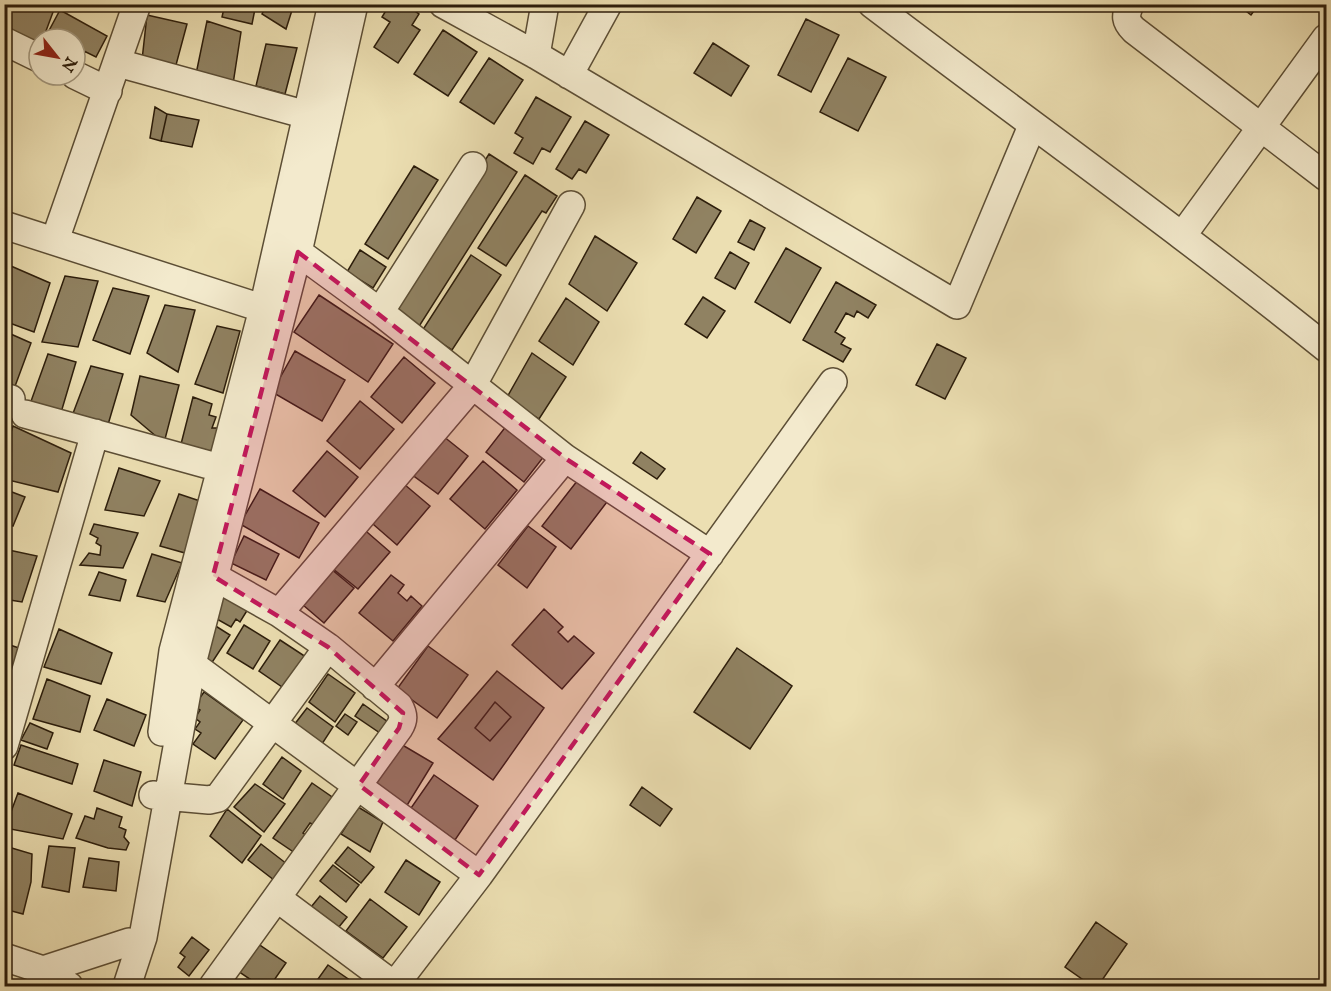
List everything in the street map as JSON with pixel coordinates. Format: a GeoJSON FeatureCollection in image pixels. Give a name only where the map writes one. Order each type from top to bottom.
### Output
{"type":"FeatureCollection","features":[{"type":"Feature","properties":{"kind":"street"},"geometry":{"type":"LineString","coordinates":[[55,240],[137,4]]}},
{"type":"Feature","properties":{"kind":"street"},"geometry":{"type":"LineString","coordinates":[[127,987],[144,937],[161,796],[182,657],[272,311],[308,115],[332,4]]}},
{"type":"Feature","properties":{"kind":"street"},"geometry":{"type":"LineString","coordinates":[[272,311],[298,252],[354,4]]}},
{"type":"Feature","properties":{"kind":"street"},"geometry":{"type":"LineString","coordinates":[[443,4],[536,55],[957,305],[1032,126]]}},
{"type":"Feature","properties":{"kind":"street"},"geometry":{"type":"LineString","coordinates":[[536,55],[545,4]]}},
{"type":"Feature","properties":{"kind":"street"},"geometry":{"type":"LineString","coordinates":[[569,75],[608,4]]}},
{"type":"Feature","properties":{"kind":"street"},"geometry":{"type":"LineString","coordinates":[[872,4],[1032,126],[1182,236],[1326,348]]}},
{"type":"Feature","properties":{"kind":"street"},"geometry":{"type":"LineString","coordinates":[[1130,4],[1126,15],[1127,23],[1134,30],[1326,177]]}},
{"type":"Feature","properties":{"kind":"street"},"geometry":{"type":"LineString","coordinates":[[1182,236],[1326,38]]}},
{"type":"Feature","properties":{"kind":"street"},"geometry":{"type":"LineString","coordinates":[[4,41],[27,52]]}},
{"type":"Feature","properties":{"kind":"street"},"geometry":{"type":"LineString","coordinates":[[118,63],[308,115]]}},
{"type":"Feature","properties":{"kind":"street"},"geometry":{"type":"LineString","coordinates":[[87,81],[108,91]]}},
{"type":"Feature","properties":{"kind":"street"},"geometry":{"type":"LineString","coordinates":[[380,312],[474,166]]}},
{"type":"Feature","properties":{"kind":"street"},"geometry":{"type":"LineString","coordinates":[[279,614],[472,386],[571,205]]}},
{"type":"Feature","properties":{"kind":"street"},"geometry":{"type":"LineString","coordinates":[[4,225],[272,311]]}},
{"type":"Feature","properties":{"kind":"street"},"geometry":{"type":"LineString","coordinates":[[298,252],[380,312],[565,458],[710,554]]}},
{"type":"Feature","properties":{"kind":"street"},"geometry":{"type":"LineString","coordinates":[[277,898],[394,986],[478,875],[833,382]]}},
{"type":"Feature","properties":{"kind":"street"},"geometry":{"type":"LineString","coordinates":[[13,403],[95,433],[230,471]]}},
{"type":"Feature","properties":{"kind":"street"},"geometry":{"type":"LineString","coordinates":[[4,746],[95,433]]}},
{"type":"Feature","properties":{"kind":"street"},"geometry":{"type":"LineString","coordinates":[[375,687],[565,458]]}},
{"type":"Feature","properties":{"kind":"street"},"geometry":{"type":"LineString","coordinates":[[204,571],[279,614],[328,647],[399,706],[403,721],[213,987]]}},
{"type":"Feature","properties":{"kind":"street"},"geometry":{"type":"LineString","coordinates":[[161,796],[209,800],[218,798],[328,647]]}},
{"type":"Feature","properties":{"kind":"street"},"geometry":{"type":"LineString","coordinates":[[182,657],[359,785],[478,875]]}},
{"type":"Feature","properties":{"kind":"street"},"geometry":{"type":"LineString","coordinates":[[115,987],[136,913],[161,796]]}},
{"type":"Feature","properties":{"kind":"street"},"geometry":{"type":"LineString","coordinates":[[43,970],[129,942]]}},
{"type":"Feature","properties":{"kind":"street"},"geometry":{"type":"LineString","coordinates":[[4,957],[43,970],[69,987]]}},
{"type":"Feature","properties":{"kind":"highlighted area"},"geometry":{"type":"Polygon","coordinates":[[[298,252],[565,458],[710,554],[479,875],[359,785],[399,728],[403,713],[328,647],[213,576],[298,252]]]}},
{"type":"Feature","properties":{"kind":"building"},"geometry":{"type":"Polygon","coordinates":[[[13,4],[56,4],[47,27],[27,27],[27,39],[4,30],[13,4]]]}},
{"type":"Feature","properties":{"kind":"building"},"geometry":{"type":"Polygon","coordinates":[[[225,4],[256,4],[252,24],[222,17],[225,4]]]}},
{"type":"Feature","properties":{"kind":"building"},"geometry":{"type":"Polygon","coordinates":[[[267,4],[294,4],[286,29],[262,14],[267,4]]]}},
{"type":"Feature","properties":{"kind":"building"},"geometry":{"type":"Polygon","coordinates":[[[390,4],[404,4],[419,14],[412,25],[420,30],[398,63],[374,47],[390,22],[382,17],[390,4]]]}},
{"type":"Feature","properties":{"kind":"building"},"geometry":{"type":"Polygon","coordinates":[[[1237,4],[1259,4],[1251,15],[1237,4]]]}},
{"type":"Feature","properties":{"kind":"building"},"geometry":{"type":"Polygon","coordinates":[[[60,10],[107,36],[96,57],[87,52],[87,27],[51,27],[60,10]]]}},
{"type":"Feature","properties":{"kind":"building"},"geometry":{"type":"Polygon","coordinates":[[[147,15],[187,24],[176,65],[142,60],[147,15]]]}},
{"type":"Feature","properties":{"kind":"building"},"geometry":{"type":"Polygon","coordinates":[[[806,19],[839,35],[811,92],[778,75],[806,19]]]}},
{"type":"Feature","properties":{"kind":"building"},"geometry":{"type":"Polygon","coordinates":[[[207,21],[241,32],[233,84],[196,74],[207,21]]]}},
{"type":"Feature","properties":{"kind":"building"},"geometry":{"type":"Polygon","coordinates":[[[443,30],[477,52],[448,96],[414,74],[443,30]]]}},
{"type":"Feature","properties":{"kind":"building"},"geometry":{"type":"Polygon","coordinates":[[[713,43],[749,66],[731,96],[694,73],[713,43]]]}},
{"type":"Feature","properties":{"kind":"building"},"geometry":{"type":"Polygon","coordinates":[[[266,44],[297,48],[285,94],[256,86],[266,44]]]}},
{"type":"Feature","properties":{"kind":"building"},"geometry":{"type":"Polygon","coordinates":[[[489,58],[523,80],[494,124],[460,102],[489,58]]]}},
{"type":"Feature","properties":{"kind":"building"},"geometry":{"type":"Polygon","coordinates":[[[848,58],[886,77],[858,131],[820,112],[848,58]]]}},
{"type":"Feature","properties":{"kind":"building"},"geometry":{"type":"Polygon","coordinates":[[[536,97],[571,117],[550,152],[542,148],[533,164],[514,153],[523,138],[515,133],[536,97]]]}},
{"type":"Feature","properties":{"kind":"building"},"geometry":{"type":"Polygon","coordinates":[[[155,107],[167,114],[161,141],[150,138],[155,107]]]}},
{"type":"Feature","properties":{"kind":"building"},"geometry":{"type":"Polygon","coordinates":[[[167,114],[199,120],[192,147],[161,141],[167,114]]]}},
{"type":"Feature","properties":{"kind":"building"},"geometry":{"type":"Polygon","coordinates":[[[585,121],[609,135],[586,173],[579,169],[572,179],[556,169],[585,121]]]}},
{"type":"Feature","properties":{"kind":"building"},"geometry":{"type":"Polygon","coordinates":[[[489,154],[517,172],[418,328],[389,310],[489,154]]]}},
{"type":"Feature","properties":{"kind":"building"},"geometry":{"type":"Polygon","coordinates":[[[414,166],[438,180],[388,259],[365,244],[414,166]]]}},
{"type":"Feature","properties":{"kind":"building"},"geometry":{"type":"Polygon","coordinates":[[[525,175],[557,196],[546,213],[542,211],[506,266],[478,248],[525,175]]]}},
{"type":"Feature","properties":{"kind":"building"},"geometry":{"type":"Polygon","coordinates":[[[697,197],[721,211],[696,253],[673,239],[697,197]]]}},
{"type":"Feature","properties":{"kind":"building"},"geometry":{"type":"Polygon","coordinates":[[[750,220],[765,228],[754,250],[738,242],[750,220]]]}},
{"type":"Feature","properties":{"kind":"building"},"geometry":{"type":"Polygon","coordinates":[[[595,236],[637,263],[607,311],[569,284],[595,236]]]}},
{"type":"Feature","properties":{"kind":"building"},"geometry":{"type":"Polygon","coordinates":[[[786,248],[821,268],[790,323],[755,302],[786,248]]]}},
{"type":"Feature","properties":{"kind":"building"},"geometry":{"type":"Polygon","coordinates":[[[360,250],[386,267],[373,288],[347,272],[360,250]]]}},
{"type":"Feature","properties":{"kind":"building"},"geometry":{"type":"Polygon","coordinates":[[[730,252],[749,263],[735,289],[715,278],[730,252]]]}},
{"type":"Feature","properties":{"kind":"building"},"geometry":{"type":"Polygon","coordinates":[[[471,255],[501,275],[452,350],[422,331],[471,255]]]}},
{"type":"Feature","properties":{"kind":"building"},"geometry":{"type":"Polygon","coordinates":[[[4,263],[50,283],[34,332],[4,321],[4,263]]]}},
{"type":"Feature","properties":{"kind":"building"},"geometry":{"type":"Polygon","coordinates":[[[65,276],[98,281],[78,347],[42,342],[65,276]]]}},
{"type":"Feature","properties":{"kind":"building"},"geometry":{"type":"Polygon","coordinates":[[[836,282],[876,305],[868,318],[857,311],[854,317],[846,313],[835,332],[845,338],[841,344],[851,349],[843,362],[803,340],[836,282]]]}},
{"type":"Feature","properties":{"kind":"building"},"geometry":{"type":"Polygon","coordinates":[[[113,288],[149,296],[130,354],[93,340],[113,288]]]}},
{"type":"Feature","properties":{"kind":"building"},"geometry":{"type":"Polygon","coordinates":[[[319,295],[393,344],[368,382],[294,332],[319,295]]]}},
{"type":"Feature","properties":{"kind":"building"},"geometry":{"type":"Polygon","coordinates":[[[703,297],[725,311],[707,338],[685,324],[703,297]]]}},
{"type":"Feature","properties":{"kind":"building"},"geometry":{"type":"Polygon","coordinates":[[[566,298],[599,322],[573,365],[539,341],[566,298]]]}},
{"type":"Feature","properties":{"kind":"building"},"geometry":{"type":"Polygon","coordinates":[[[165,305],[195,310],[178,372],[147,353],[165,305]]]}},
{"type":"Feature","properties":{"kind":"building"},"geometry":{"type":"Polygon","coordinates":[[[217,326],[240,331],[223,393],[195,384],[217,326]]]}},
{"type":"Feature","properties":{"kind":"building"},"geometry":{"type":"Polygon","coordinates":[[[4,331],[31,343],[14,389],[4,385],[4,331]]]}},
{"type":"Feature","properties":{"kind":"building"},"geometry":{"type":"Polygon","coordinates":[[[937,344],[966,358],[945,399],[916,385],[937,344]]]}},
{"type":"Feature","properties":{"kind":"building"},"geometry":{"type":"Polygon","coordinates":[[[295,351],[345,380],[322,421],[272,392],[295,351]]]}},
{"type":"Feature","properties":{"kind":"building"},"geometry":{"type":"Polygon","coordinates":[[[532,353],[566,377],[539,419],[506,399],[532,353]]]}},
{"type":"Feature","properties":{"kind":"building"},"geometry":{"type":"Polygon","coordinates":[[[48,354],[76,362],[60,416],[30,404],[48,354]]]}},
{"type":"Feature","properties":{"kind":"building"},"geometry":{"type":"Polygon","coordinates":[[[404,357],[435,383],[402,423],[371,397],[404,357]]]}},
{"type":"Feature","properties":{"kind":"building"},"geometry":{"type":"Polygon","coordinates":[[[91,366],[123,374],[107,428],[72,416],[91,366]]]}},
{"type":"Feature","properties":{"kind":"building"},"geometry":{"type":"Polygon","coordinates":[[[140,376],[179,385],[164,443],[131,415],[140,376]]]}},
{"type":"Feature","properties":{"kind":"building"},"geometry":{"type":"Polygon","coordinates":[[[193,397],[212,404],[209,415],[216,417],[212,428],[222,428],[217,452],[199,454],[180,448],[193,397]]]}},
{"type":"Feature","properties":{"kind":"building"},"geometry":{"type":"Polygon","coordinates":[[[360,401],[394,429],[360,469],[327,441],[360,401]]]}},
{"type":"Feature","properties":{"kind":"building"},"geometry":{"type":"Polygon","coordinates":[[[507,425],[545,455],[524,482],[486,452],[507,425]]]}},
{"type":"Feature","properties":{"kind":"building"},"geometry":{"type":"Polygon","coordinates":[[[13,426],[71,453],[58,492],[4,479],[4,453],[13,426]]]}},
{"type":"Feature","properties":{"kind":"building"},"geometry":{"type":"Polygon","coordinates":[[[438,432],[468,456],[438,494],[407,471],[438,432]]]}},
{"type":"Feature","properties":{"kind":"building"},"geometry":{"type":"Polygon","coordinates":[[[327,451],[358,477],[325,517],[293,491],[327,451]]]}},
{"type":"Feature","properties":{"kind":"building"},"geometry":{"type":"Polygon","coordinates":[[[641,452],[665,469],[657,479],[633,463],[641,452]]]}},
{"type":"Feature","properties":{"kind":"building"},"geometry":{"type":"Polygon","coordinates":[[[483,461],[517,490],[485,529],[450,499],[483,461]]]}},
{"type":"Feature","properties":{"kind":"building"},"geometry":{"type":"Polygon","coordinates":[[[119,468],[160,481],[144,516],[105,510],[119,468]]]}},
{"type":"Feature","properties":{"kind":"building"},"geometry":{"type":"Polygon","coordinates":[[[581,476],[610,498],[571,549],[542,526],[581,476]]]}},
{"type":"Feature","properties":{"kind":"building"},"geometry":{"type":"Polygon","coordinates":[[[398,479],[430,506],[397,545],[366,518],[398,479]]]}},
{"type":"Feature","properties":{"kind":"building"},"geometry":{"type":"Polygon","coordinates":[[[4,489],[25,497],[13,526],[4,523],[4,489]]]}},
{"type":"Feature","properties":{"kind":"building"},"geometry":{"type":"Polygon","coordinates":[[[260,489],[319,523],[299,558],[240,524],[260,489]]]}},
{"type":"Feature","properties":{"kind":"building"},"geometry":{"type":"Polygon","coordinates":[[[179,494],[203,502],[185,553],[160,546],[179,494]]]}},
{"type":"Feature","properties":{"kind":"building"},"geometry":{"type":"Polygon","coordinates":[[[94,524],[138,533],[123,568],[80,565],[89,553],[100,555],[101,546],[96,543],[98,538],[90,534],[94,524]]]}},
{"type":"Feature","properties":{"kind":"building"},"geometry":{"type":"Polygon","coordinates":[[[360,526],[390,552],[358,589],[327,564],[360,526]]]}},
{"type":"Feature","properties":{"kind":"building"},"geometry":{"type":"Polygon","coordinates":[[[528,526],[556,547],[527,588],[498,565],[528,526]]]}},
{"type":"Feature","properties":{"kind":"building"},"geometry":{"type":"Polygon","coordinates":[[[244,536],[279,554],[266,580],[231,563],[244,536]]]}},
{"type":"Feature","properties":{"kind":"building"},"geometry":{"type":"Polygon","coordinates":[[[4,549],[37,556],[22,602],[4,599],[4,549]]]}},
{"type":"Feature","properties":{"kind":"building"},"geometry":{"type":"Polygon","coordinates":[[[152,554],[182,563],[165,602],[137,596],[152,554]]]}},
{"type":"Feature","properties":{"kind":"building"},"geometry":{"type":"Polygon","coordinates":[[[325,564],[354,588],[324,623],[296,599],[325,564]]]}},
{"type":"Feature","properties":{"kind":"building"},"geometry":{"type":"Polygon","coordinates":[[[99,572],[126,580],[120,601],[89,595],[99,572]]]}},
{"type":"Feature","properties":{"kind":"building"},"geometry":{"type":"Polygon","coordinates":[[[391,575],[404,585],[398,593],[407,601],[411,596],[422,606],[393,641],[359,613],[391,575]]]}},
{"type":"Feature","properties":{"kind":"building"},"geometry":{"type":"Polygon","coordinates":[[[221,593],[248,609],[240,622],[236,619],[231,627],[208,614],[221,593]]]}},
{"type":"Feature","properties":{"kind":"building"},"geometry":{"type":"Polygon","coordinates":[[[544,609],[563,627],[558,632],[568,642],[574,636],[594,653],[562,689],[512,645],[544,609]]]}},
{"type":"Feature","properties":{"kind":"building"},"geometry":{"type":"Polygon","coordinates":[[[214,625],[230,635],[211,664],[195,654],[214,625]]]}},
{"type":"Feature","properties":{"kind":"building"},"geometry":{"type":"Polygon","coordinates":[[[244,625],[270,641],[253,669],[227,653],[244,625]]]}},
{"type":"Feature","properties":{"kind":"building"},"geometry":{"type":"Polygon","coordinates":[[[59,629],[112,653],[101,684],[44,667],[59,629]]]}},
{"type":"Feature","properties":{"kind":"building"},"geometry":{"type":"Polygon","coordinates":[[[280,640],[306,657],[285,689],[259,671],[280,640]]]}},
{"type":"Feature","properties":{"kind":"building"},"geometry":{"type":"Polygon","coordinates":[[[4,643],[22,649],[17,670],[4,665],[4,643]]]}},
{"type":"Feature","properties":{"kind":"building"},"geometry":{"type":"Polygon","coordinates":[[[428,646],[468,675],[437,718],[397,689],[428,646]]]}},
{"type":"Feature","properties":{"kind":"building"},"geometry":{"type":"Polygon","coordinates":[[[737,648],[792,686],[750,749],[694,712],[737,648]]]}},
{"type":"Feature","properties":{"kind":"building"},"geometry":{"type":"Polygon","coordinates":[[[497,671],[544,708],[493,780],[438,739],[497,671]]]}},
{"type":"Feature","properties":{"kind":"building"},"geometry":{"type":"Polygon","coordinates":[[[328,674],[355,693],[335,722],[309,702],[328,674]]]}},
{"type":"Feature","properties":{"kind":"building"},"geometry":{"type":"Polygon","coordinates":[[[47,679],[90,696],[80,732],[33,719],[47,679]]]}},
{"type":"Feature","properties":{"kind":"building"},"geometry":{"type":"Polygon","coordinates":[[[204,692],[243,720],[215,759],[193,744],[201,733],[195,729],[200,722],[195,718],[200,710],[194,706],[204,692]]]}},
{"type":"Feature","properties":{"kind":"building"},"geometry":{"type":"Polygon","coordinates":[[[107,699],[146,715],[134,746],[94,730],[107,699]]]}},
{"type":"Feature","properties":{"kind":"building"},"geometry":{"type":"Polygon","coordinates":[[[495,702],[511,717],[490,741],[475,728],[495,702]]]}},
{"type":"Feature","properties":{"kind":"building"},"geometry":{"type":"Polygon","coordinates":[[[363,704],[388,722],[380,733],[355,716],[363,704]]]}},
{"type":"Feature","properties":{"kind":"building"},"geometry":{"type":"Polygon","coordinates":[[[307,708],[333,727],[320,747],[294,725],[307,708]]]}},
{"type":"Feature","properties":{"kind":"building"},"geometry":{"type":"Polygon","coordinates":[[[345,714],[357,722],[348,735],[336,726],[345,714]]]}},
{"type":"Feature","properties":{"kind":"building"},"geometry":{"type":"Polygon","coordinates":[[[30,723],[53,733],[47,749],[21,740],[30,723]]]}},
{"type":"Feature","properties":{"kind":"building"},"geometry":{"type":"Polygon","coordinates":[[[399,743],[433,763],[406,807],[373,786],[399,743]]]}},
{"type":"Feature","properties":{"kind":"building"},"geometry":{"type":"Polygon","coordinates":[[[21,745],[78,764],[72,784],[14,765],[21,745]]]}},
{"type":"Feature","properties":{"kind":"building"},"geometry":{"type":"Polygon","coordinates":[[[282,757],[301,771],[283,799],[263,784],[282,757]]]}},
{"type":"Feature","properties":{"kind":"building"},"geometry":{"type":"Polygon","coordinates":[[[104,760],[141,772],[132,806],[94,791],[104,760]]]}},
{"type":"Feature","properties":{"kind":"building"},"geometry":{"type":"Polygon","coordinates":[[[434,775],[478,806],[455,840],[411,808],[434,775]]]}},
{"type":"Feature","properties":{"kind":"building"},"geometry":{"type":"Polygon","coordinates":[[[312,783],[335,799],[316,826],[310,823],[303,833],[310,838],[298,855],[273,838],[312,783]]]}},
{"type":"Feature","properties":{"kind":"building"},"geometry":{"type":"Polygon","coordinates":[[[255,784],[285,804],[264,832],[234,807],[255,784]]]}},
{"type":"Feature","properties":{"kind":"building"},"geometry":{"type":"Polygon","coordinates":[[[642,787],[672,809],[660,826],[630,805],[642,787]]]}},
{"type":"Feature","properties":{"kind":"building"},"geometry":{"type":"Polygon","coordinates":[[[18,793],[72,814],[63,839],[5,828],[18,793]]]}},
{"type":"Feature","properties":{"kind":"building"},"geometry":{"type":"Polygon","coordinates":[[[358,807],[383,822],[370,852],[341,834],[358,807]]]}},
{"type":"Feature","properties":{"kind":"building"},"geometry":{"type":"Polygon","coordinates":[[[97,808],[122,817],[119,827],[126,830],[124,837],[129,843],[126,850],[108,848],[76,838],[85,816],[94,819],[97,808]]]}},
{"type":"Feature","properties":{"kind":"building"},"geometry":{"type":"Polygon","coordinates":[[[227,809],[261,836],[242,863],[210,836],[227,809]]]}},
{"type":"Feature","properties":{"kind":"building"},"geometry":{"type":"Polygon","coordinates":[[[261,844],[287,864],[274,880],[248,860],[261,844]]]}},
{"type":"Feature","properties":{"kind":"building"},"geometry":{"type":"Polygon","coordinates":[[[5,846],[32,854],[31,882],[23,914],[4,909],[5,846]]]}},
{"type":"Feature","properties":{"kind":"building"},"geometry":{"type":"Polygon","coordinates":[[[49,846],[75,848],[69,892],[42,887],[49,846]]]}},
{"type":"Feature","properties":{"kind":"building"},"geometry":{"type":"Polygon","coordinates":[[[348,847],[374,867],[361,883],[335,863],[348,847]]]}},
{"type":"Feature","properties":{"kind":"building"},"geometry":{"type":"Polygon","coordinates":[[[89,858],[119,862],[116,891],[83,887],[89,858]]]}},
{"type":"Feature","properties":{"kind":"building"},"geometry":{"type":"Polygon","coordinates":[[[406,860],[440,882],[419,915],[385,892],[406,860]]]}},
{"type":"Feature","properties":{"kind":"building"},"geometry":{"type":"Polygon","coordinates":[[[333,865],[359,885],[346,902],[320,881],[333,865]]]}},
{"type":"Feature","properties":{"kind":"building"},"geometry":{"type":"Polygon","coordinates":[[[320,896],[347,917],[334,933],[307,912],[320,896]]]}},
{"type":"Feature","properties":{"kind":"building"},"geometry":{"type":"Polygon","coordinates":[[[370,899],[407,927],[383,958],[346,931],[370,899]]]}},
{"type":"Feature","properties":{"kind":"building"},"geometry":{"type":"Polygon","coordinates":[[[1096,922],[1127,944],[1098,986],[1092,986],[1065,967],[1096,922]]]}},
{"type":"Feature","properties":{"kind":"building"},"geometry":{"type":"Polygon","coordinates":[[[192,937],[209,950],[189,976],[178,967],[185,957],[180,953],[192,937]]]}},
{"type":"Feature","properties":{"kind":"building"},"geometry":{"type":"Polygon","coordinates":[[[254,941],[286,963],[270,986],[260,986],[235,969],[254,941]]]}},
{"type":"Feature","properties":{"kind":"building"},"geometry":{"type":"Polygon","coordinates":[[[328,965],[354,983],[352,986],[313,986],[328,965]]]}}]}
